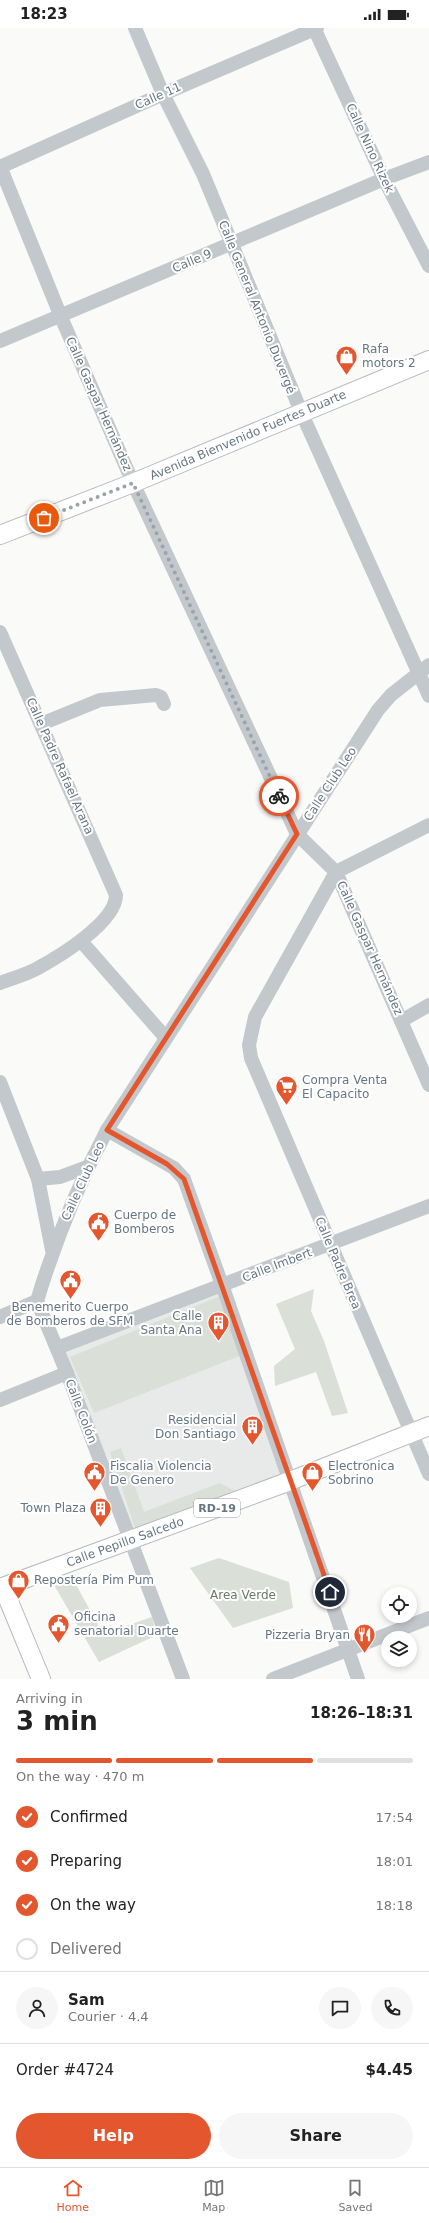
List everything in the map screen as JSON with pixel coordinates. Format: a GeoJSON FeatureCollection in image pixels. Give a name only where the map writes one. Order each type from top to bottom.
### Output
{"type":"FeatureCollection","features":[{"type":"Feature","properties":{"kind":"main road","name":"Avenida Bienvenido Fuertes Duarte"},"geometry":{"type":"LineString","coordinates":[[0,536],[302,414],[429,360]]}},
{"type":"Feature","properties":{"kind":"main road","name":"Calle Pepillo Salcedo"},"geometry":{"type":"LineString","coordinates":[[1,1585],[131,1540],[429,1426]]}},
{"type":"Feature","properties":{"kind":"main road"},"geometry":{"type":"LineString","coordinates":[[1,1585],[41,1679]]}},
{"type":"Feature","properties":{"kind":"street","name":"Calle General Antonio Duvergé"},"geometry":{"type":"LineString","coordinates":[[135,28],[163,94],[203,174],[302,414],[424,669],[429,696]]}},
{"type":"Feature","properties":{"kind":"street","name":"Calle 11"},"geometry":{"type":"LineString","coordinates":[[0,167],[315,28]]}},
{"type":"Feature","properties":{"kind":"street","name":"Calle Nino Rizek"},"geometry":{"type":"LineString","coordinates":[[315,28],[384,179],[429,266]]}},
{"type":"Feature","properties":{"kind":"street","name":"Calle 9"},"geometry":{"type":"LineString","coordinates":[[0,341],[61,317],[384,179],[429,162]]}},
{"type":"Feature","properties":{"kind":"street","name":"Calle Gaspar Hernández"},"geometry":{"type":"LineString","coordinates":[[0,167],[61,317],[133,483],[297,834],[336,872],[429,1085]]}},
{"type":"Feature","properties":{"kind":"street","name":"Calle Padre Rafael Arana"},"geometry":{"type":"LineString","coordinates":[[0,632],[116,895],[114,908],[81,942]]}},
{"type":"Feature","properties":{"kind":"street","name":"Calle Club Leo"},"geometry":{"type":"LineString","coordinates":[[36,1301],[52,1250],[87,1167],[107,1130],[378,710],[391,695],[424,669]]}},
{"type":"Feature","properties":{"kind":"street"},"geometry":{"type":"LineString","coordinates":[[41,724],[100,700],[156,695],[161,697],[164,704]]}},
{"type":"Feature","properties":{"kind":"street"},"geometry":{"type":"LineString","coordinates":[[336,872],[429,825]]}},
{"type":"Feature","properties":{"kind":"street","name":"Calle Padre Brea"},"geometry":{"type":"LineString","coordinates":[[336,872],[255,1017],[250,1032],[249,1051],[329,1244],[429,1474]]}},
{"type":"Feature","properties":{"kind":"street"},"geometry":{"type":"LineString","coordinates":[[0,983],[37,969],[81,942],[165,1038]]}},
{"type":"Feature","properties":{"kind":"street"},"geometry":{"type":"LineString","coordinates":[[402,1021],[429,1005]]}},
{"type":"Feature","properties":{"kind":"street"},"geometry":{"type":"LineString","coordinates":[[0,1082],[38,1179],[52,1250]]}},
{"type":"Feature","properties":{"kind":"street"},"geometry":{"type":"LineString","coordinates":[[107,1130],[180,1174],[184,1179],[349,1648],[358,1679]]}},
{"type":"Feature","properties":{"kind":"street"},"geometry":{"type":"LineString","coordinates":[[38,1179],[60,1177],[87,1167]]}},
{"type":"Feature","properties":{"kind":"street","name":"Calle Imbert"},"geometry":{"type":"LineString","coordinates":[[57,1348],[429,1206]]}},
{"type":"Feature","properties":{"kind":"street"},"geometry":{"type":"LineString","coordinates":[[0,1316],[36,1301]]}},
{"type":"Feature","properties":{"kind":"street","name":"Calle Colón"},"geometry":{"type":"LineString","coordinates":[[36,1301],[67,1373],[183,1679]]}},
{"type":"Feature","properties":{"kind":"street"},"geometry":{"type":"LineString","coordinates":[[0,1400],[67,1373]]}},
{"type":"Feature","properties":{"kind":"street"},"geometry":{"type":"LineString","coordinates":[[273,1679],[429,1618]]}},
{"type":"Feature","properties":{"kind":"shaded area"},"geometry":{"type":"Polygon","coordinates":[[[220,1291],[283,1477],[134,1534],[66,1352],[220,1291]]]}},
{"type":"Feature","properties":{"kind":"green space"},"geometry":{"type":"Polygon","coordinates":[[[314,1289],[311,1311],[324,1341],[348,1413],[332,1416],[316,1372],[275,1386],[274,1366],[295,1349],[276,1304],[314,1289]]]}},
{"type":"Feature","properties":{"kind":"green space"},"geometry":{"type":"Polygon","coordinates":[[[225,1294],[242,1355],[94,1413],[70,1357],[225,1294]]]}},
{"type":"Feature","properties":{"kind":"green space"},"geometry":{"type":"Polygon","coordinates":[[[121,1448],[144,1512],[220,1483],[239,1493],[138,1537],[110,1452],[121,1448]]]}},
{"type":"Feature","properties":{"kind":"green space","name":"Area Verde"},"geometry":{"type":"Polygon","coordinates":[[[219,1558],[289,1582],[293,1608],[233,1628],[190,1568],[219,1558]]]}},
{"type":"Feature","properties":{"kind":"green space"},"geometry":{"type":"Polygon","coordinates":[[[73,1579],[103,1634],[152,1617],[157,1635],[99,1662],[54,1585],[73,1579]]]}},
{"type":"Feature","properties":{"kind":"way so far"},"geometry":{"type":"LineString","coordinates":[[44,518],[133,483],[279,796]]}},
{"type":"Feature","properties":{"kind":"place","name":"Rafa motors 2"},"geometry":{"type":"Point","coordinates":[346,376]}},
{"type":"Feature","properties":{"kind":"place","name":"Compra Venta El Capacito"},"geometry":{"type":"Point","coordinates":[287,1106]}},
{"type":"Feature","properties":{"kind":"place","name":"Cuerpo de Bomberos"},"geometry":{"type":"Point","coordinates":[99,1242]}},
{"type":"Feature","properties":{"kind":"place","name":"Benemerito Cuerpo de Bomberos de SFM"},"geometry":{"type":"Point","coordinates":[70,1300]}},
{"type":"Feature","properties":{"kind":"place","name":"Calle Santa Ana"},"geometry":{"type":"Point","coordinates":[218,1342]}},
{"type":"Feature","properties":{"kind":"place","name":"Residencial Don Santiago"},"geometry":{"type":"Point","coordinates":[252,1446]}},
{"type":"Feature","properties":{"kind":"place","name":"Fiscalia Violencia De Genero"},"geometry":{"type":"Point","coordinates":[95,1492]}},
{"type":"Feature","properties":{"kind":"place","name":"Electronica Sobrino"},"geometry":{"type":"Point","coordinates":[313,1492]}},
{"type":"Feature","properties":{"kind":"place","name":"Town Plaza"},"geometry":{"type":"Point","coordinates":[101,1528]}},
{"type":"Feature","properties":{"kind":"place","name":"Repostería Pim Pum"},"geometry":{"type":"Point","coordinates":[18,1600]}},
{"type":"Feature","properties":{"kind":"place","name":"Oficina senatorial Duarte"},"geometry":{"type":"Point","coordinates":[58,1644]}},
{"type":"Feature","properties":{"kind":"place","name":"Pizzeria Bryan"},"geometry":{"type":"Point","coordinates":[365,1654]}},
{"type":"Feature","properties":{"kind":"route"},"geometry":{"type":"LineString","coordinates":[[279,796],[297,834],[107,1130],[174,1168],[184,1179],[330,1592]]}}]}
